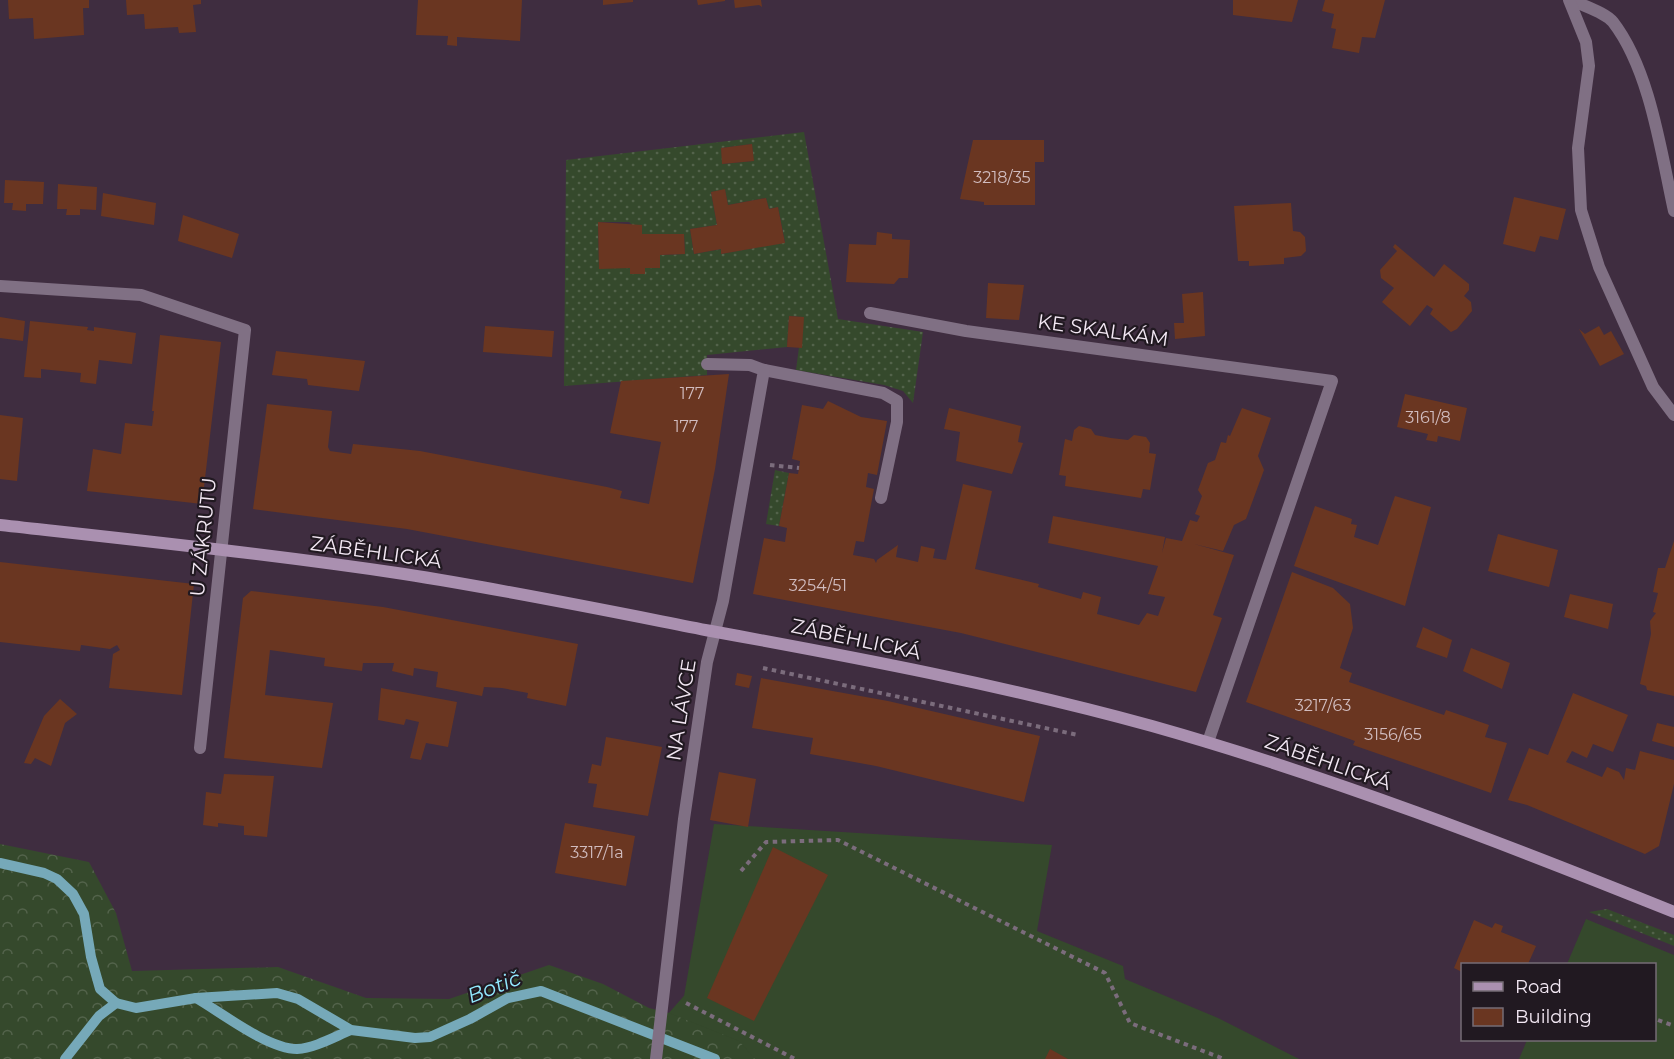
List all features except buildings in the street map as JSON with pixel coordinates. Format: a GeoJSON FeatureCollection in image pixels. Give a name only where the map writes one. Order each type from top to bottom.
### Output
{"type":"FeatureCollection","features":[{"type":"Feature","properties":{"kind":"street"},"geometry":{"type":"LineString","coordinates":[[1571,0],[1612,20],[1633,59],[1648,92],[1674,211]]}},
{"type":"Feature","properties":{"kind":"street"},"geometry":{"type":"LineString","coordinates":[[1571,0],[1586,42],[1589,66],[1578,148],[1581,210],[1599,267],[1653,387],[1674,415]]}},
{"type":"Feature","properties":{"kind":"street","name":"U ZÁKRUTU"},"geometry":{"type":"LineString","coordinates":[[0,286],[141,295],[245,330],[200,748]]}},
{"type":"Feature","properties":{"kind":"street","name":"KE SKALKÁM"},"geometry":{"type":"LineString","coordinates":[[870,313],[966,331],[1332,381],[1208,742]]}},
{"type":"Feature","properties":{"kind":"street"},"geometry":{"type":"LineString","coordinates":[[707,364],[750,365],[764,370],[883,393],[897,402],[897,422],[881,498]]}},
{"type":"Feature","properties":{"kind":"street","name":"NA LÁVCE"},"geometry":{"type":"LineString","coordinates":[[656,1059],[662,996],[707,662],[716,632],[764,370]]}},
{"type":"Feature","properties":{"kind":"street","name":"ZÁBĚHLICKÁ"},"geometry":{"type":"LineString","coordinates":[[0,525],[222,550],[475,586],[1031,695],[1208,742],[1461,829],[1673,909]]}},
{"type":"Feature","properties":{"kind":"path"},"geometry":{"type":"LineString","coordinates":[[767,465],[799,468]]}},
{"type":"Feature","properties":{"kind":"path"},"geometry":{"type":"LineString","coordinates":[[763,668],[1078,735]]}},
{"type":"Feature","properties":{"kind":"path"},"geometry":{"type":"LineString","coordinates":[[741,871],[766,842],[838,840],[1105,973],[1130,1023],[1224,1059]]}},
{"type":"Feature","properties":{"kind":"path"},"geometry":{"type":"LineString","coordinates":[[662,996],[795,1059]]}},
{"type":"Feature","properties":{"kind":"path"},"geometry":{"type":"LineString","coordinates":[[1658,1020],[1674,1026]]}},
{"type":"Feature","properties":{"kind":"green space"},"geometry":{"type":"Polygon","coordinates":[[[804,132],[838,319],[923,332],[913,403],[903,391],[884,385],[796,370],[803,317],[789,316],[787,347],[707,355],[707,375],[564,386],[566,160],[804,132]],[[752,144],[721,148],[723,164],[753,161],[752,144]],[[725,190],[711,192],[717,225],[690,229],[694,254],[721,249],[721,254],[785,242],[778,207],[769,209],[766,198],[728,205],[725,190]],[[598,222],[599,268],[630,268],[630,274],[645,274],[645,268],[660,267],[660,255],[685,254],[684,234],[642,234],[629,222],[598,222]]]}},
{"type":"Feature","properties":{"kind":"green space"},"geometry":{"type":"Polygon","coordinates":[[[775,470],[789,473],[779,526],[766,524],[775,470]]]}},
{"type":"Feature","properties":{"kind":"green space"},"geometry":{"type":"Polygon","coordinates":[[[714,824],[1052,845],[1037,931],[1123,966],[1125,979],[1218,1018],[1299,1059],[755,1059],[739,1041],[669,1013],[684,996],[714,824]]]}},
{"type":"Feature","properties":{"kind":"green space"},"geometry":{"type":"Polygon","coordinates":[[[0,844],[89,862],[116,913],[132,971],[278,967],[366,998],[449,999],[549,965],[603,984],[649,1008],[669,1013],[684,996],[824,1059],[0,1059],[0,844]]]}},
{"type":"Feature","properties":{"kind":"green space"},"geometry":{"type":"Polygon","coordinates":[[[1607,909],[1674,935],[1674,946],[1589,912],[1607,909]]]}},
{"type":"Feature","properties":{"kind":"green space"},"geometry":{"type":"Polygon","coordinates":[[[1586,919],[1674,955],[1674,1059],[1519,1059],[1527,1041],[1656,1041],[1656,963],[1567,963],[1586,919]]]}},
{"type":"Feature","properties":{"kind":"waterway","name":"Botič"},"geometry":{"type":"LineString","coordinates":[[0,863],[44,873],[57,879],[73,894],[84,914],[91,957],[100,989],[116,1003],[136,1008],[196,998],[277,993],[298,999],[351,1030],[415,1038],[430,1037],[508,998],[541,991],[715,1059]]}},
{"type":"Feature","properties":{"kind":"waterway","name":"Botič"},"geometry":{"type":"LineString","coordinates":[[196,998],[259,1037],[285,1047],[297,1049],[311,1047],[351,1030]]}},
{"type":"Feature","properties":{"kind":"waterway","name":"Botič"},"geometry":{"type":"LineString","coordinates":[[65,1059],[99,1016],[116,1003]]}}]}
